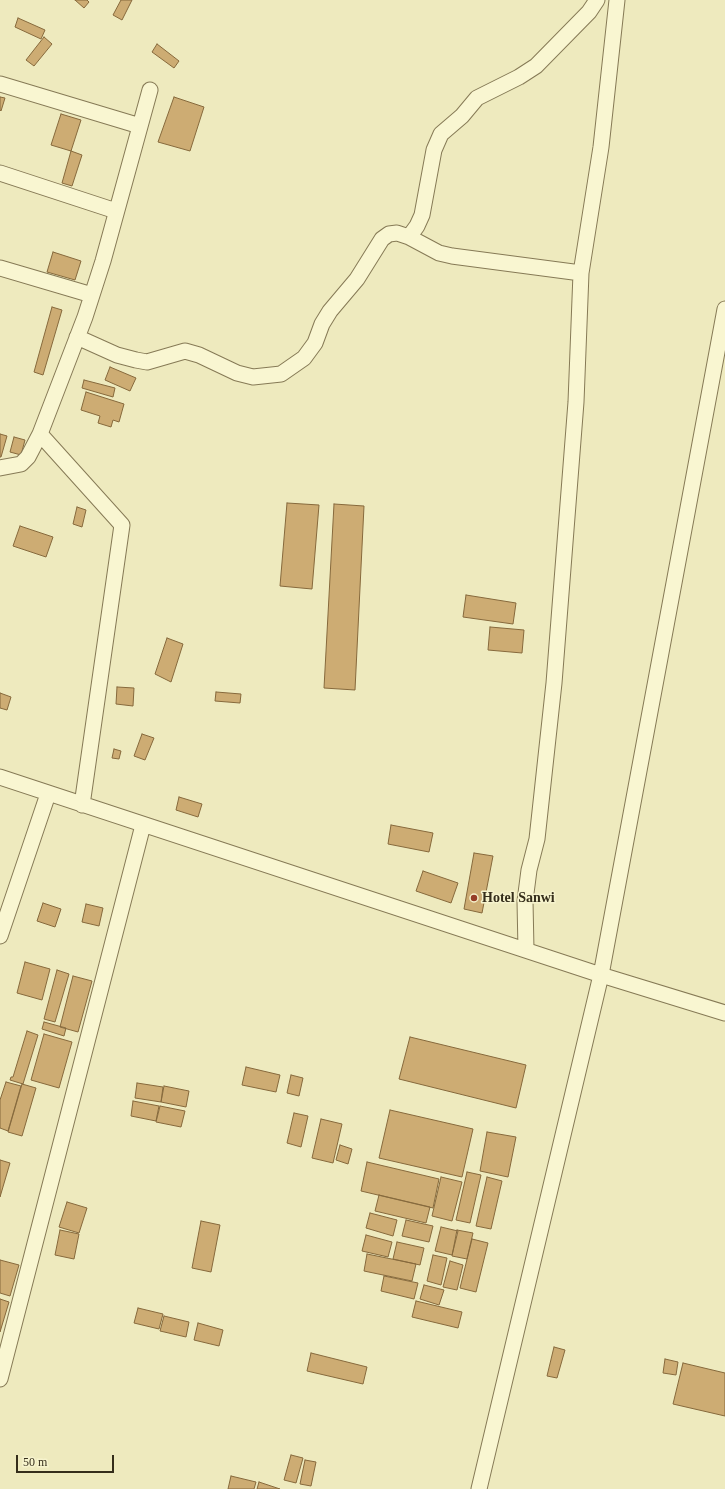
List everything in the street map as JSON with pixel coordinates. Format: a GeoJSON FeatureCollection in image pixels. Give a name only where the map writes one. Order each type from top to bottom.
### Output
{"type":"FeatureCollection","features":[{"type":"Feature","properties":{"kind":"street"},"geometry":{"type":"LineString","coordinates":[[409,237],[417,226],[422,215],[434,150],[441,134],[462,116],[477,98],[536,66],[589,12],[597,0]]}},
{"type":"Feature","properties":{"kind":"street"},"geometry":{"type":"LineString","coordinates":[[526,950],[525,902],[529,870],[537,839],[554,683],[576,402],[581,273],[601,147],[617,0]]}},
{"type":"Feature","properties":{"kind":"street"},"geometry":{"type":"LineString","coordinates":[[0,84],[140,126]]}},
{"type":"Feature","properties":{"kind":"street"},"geometry":{"type":"LineString","coordinates":[[0,468],[21,464],[28,457],[40,434],[92,295],[150,90]]}},
{"type":"Feature","properties":{"kind":"street"},"geometry":{"type":"LineString","coordinates":[[0,173],[116,211]]}},
{"type":"Feature","properties":{"kind":"street"},"geometry":{"type":"LineString","coordinates":[[77,337],[117,355],[147,362],[185,352],[199,355],[237,373],[253,377],[281,374],[304,358],[315,343],[322,324],[330,311],[357,279],[382,239],[389,234],[397,233],[409,237],[439,253],[452,256],[581,273]]}},
{"type":"Feature","properties":{"kind":"street"},"geometry":{"type":"LineString","coordinates":[[0,268],[92,295]]}},
{"type":"Feature","properties":{"kind":"street"},"geometry":{"type":"LineString","coordinates":[[479,1489],[601,976],[721,353],[725,309]]}},
{"type":"Feature","properties":{"kind":"street"},"geometry":{"type":"LineString","coordinates":[[40,434],[122,525],[82,805]]}},
{"type":"Feature","properties":{"kind":"street"},"geometry":{"type":"LineString","coordinates":[[0,777],[601,976],[725,1013]]}},
{"type":"Feature","properties":{"kind":"street"},"geometry":{"type":"LineString","coordinates":[[0,936],[48,794]]}},
{"type":"Feature","properties":{"kind":"street"},"geometry":{"type":"LineString","coordinates":[[0,1379],[143,825]]}},
{"type":"Feature","properties":{"kind":"building"},"geometry":{"type":"Polygon","coordinates":[[[75,0],[87,0],[89,2],[84,8],[75,0]]]}},
{"type":"Feature","properties":{"kind":"building"},"geometry":{"type":"Polygon","coordinates":[[[121,0],[132,0],[122,20],[113,15],[121,0]]]}},
{"type":"Feature","properties":{"kind":"building"},"geometry":{"type":"Polygon","coordinates":[[[18,18],[45,30],[41,39],[15,27],[18,18]]]}},
{"type":"Feature","properties":{"kind":"building"},"geometry":{"type":"Polygon","coordinates":[[[44,37],[52,44],[34,66],[26,60],[44,37]]]}},
{"type":"Feature","properties":{"kind":"building"},"geometry":{"type":"Polygon","coordinates":[[[157,44],[179,61],[174,68],[152,52],[157,44]]]}},
{"type":"Feature","properties":{"kind":"building"},"geometry":{"type":"Polygon","coordinates":[[[0,97],[5,98],[1,111],[0,110],[0,97]]]}},
{"type":"Feature","properties":{"kind":"building"},"geometry":{"type":"Polygon","coordinates":[[[174,97],[204,107],[190,151],[158,142],[174,97]]]}},
{"type":"Feature","properties":{"kind":"building"},"geometry":{"type":"Polygon","coordinates":[[[61,114],[81,120],[71,151],[51,145],[61,114]]]}},
{"type":"Feature","properties":{"kind":"building"},"geometry":{"type":"Polygon","coordinates":[[[71,151],[82,155],[72,186],[62,183],[71,151]]]}},
{"type":"Feature","properties":{"kind":"building"},"geometry":{"type":"Polygon","coordinates":[[[53,252],[81,261],[75,280],[47,272],[53,252]]]}},
{"type":"Feature","properties":{"kind":"building"},"geometry":{"type":"Polygon","coordinates":[[[52,307],[62,310],[43,375],[34,372],[52,307]]]}},
{"type":"Feature","properties":{"kind":"building"},"geometry":{"type":"Polygon","coordinates":[[[110,367],[136,378],[130,391],[105,380],[110,367]]]}},
{"type":"Feature","properties":{"kind":"building"},"geometry":{"type":"Polygon","coordinates":[[[84,380],[115,388],[113,397],[82,388],[84,380]]]}},
{"type":"Feature","properties":{"kind":"building"},"geometry":{"type":"Polygon","coordinates":[[[86,392],[124,404],[119,422],[113,420],[111,427],[98,423],[100,416],[81,410],[86,392]]]}},
{"type":"Feature","properties":{"kind":"building"},"geometry":{"type":"Polygon","coordinates":[[[0,434],[7,436],[1,457],[0,457],[0,434]]]}},
{"type":"Feature","properties":{"kind":"building"},"geometry":{"type":"Polygon","coordinates":[[[14,437],[25,440],[21,455],[10,452],[14,437]]]}},
{"type":"Feature","properties":{"kind":"building"},"geometry":{"type":"Polygon","coordinates":[[[287,503],[319,505],[312,589],[280,586],[287,503]]]}},
{"type":"Feature","properties":{"kind":"building"},"geometry":{"type":"Polygon","coordinates":[[[334,504],[364,506],[355,690],[324,688],[334,504]]]}},
{"type":"Feature","properties":{"kind":"building"},"geometry":{"type":"Polygon","coordinates":[[[77,507],[86,510],[82,527],[73,524],[77,507]]]}},
{"type":"Feature","properties":{"kind":"building"},"geometry":{"type":"Polygon","coordinates":[[[20,526],[53,537],[46,557],[13,546],[20,526]]]}},
{"type":"Feature","properties":{"kind":"building"},"geometry":{"type":"Polygon","coordinates":[[[466,595],[516,603],[513,624],[463,617],[466,595]]]}},
{"type":"Feature","properties":{"kind":"building"},"geometry":{"type":"Polygon","coordinates":[[[490,627],[524,630],[522,653],[488,650],[490,627]]]}},
{"type":"Feature","properties":{"kind":"building"},"geometry":{"type":"Polygon","coordinates":[[[167,638],[183,644],[171,682],[155,674],[167,638]]]}},
{"type":"Feature","properties":{"kind":"building"},"geometry":{"type":"Polygon","coordinates":[[[117,687],[134,688],[133,706],[116,704],[117,687]]]}},
{"type":"Feature","properties":{"kind":"building"},"geometry":{"type":"Polygon","coordinates":[[[216,692],[241,694],[240,703],[215,701],[216,692]]]}},
{"type":"Feature","properties":{"kind":"building"},"geometry":{"type":"Polygon","coordinates":[[[0,693],[11,697],[7,710],[0,708],[0,693]]]}},
{"type":"Feature","properties":{"kind":"building"},"geometry":{"type":"Polygon","coordinates":[[[142,734],[154,738],[145,760],[134,756],[142,734]]]}},
{"type":"Feature","properties":{"kind":"building"},"geometry":{"type":"Polygon","coordinates":[[[114,749],[121,751],[119,759],[112,758],[114,749]]]}},
{"type":"Feature","properties":{"kind":"building"},"geometry":{"type":"Polygon","coordinates":[[[179,797],[202,804],[198,817],[176,810],[179,797]]]}},
{"type":"Feature","properties":{"kind":"building"},"geometry":{"type":"Polygon","coordinates":[[[391,825],[433,833],[429,852],[388,844],[391,825]]]}},
{"type":"Feature","properties":{"kind":"building"},"geometry":{"type":"Polygon","coordinates":[[[474,853],[493,856],[482,913],[464,909],[474,853]]]}},
{"type":"Feature","properties":{"kind":"building"},"geometry":{"type":"Polygon","coordinates":[[[423,871],[458,883],[451,903],[416,891],[423,871]]]}},
{"type":"Feature","properties":{"kind":"building"},"geometry":{"type":"Polygon","coordinates":[[[43,903],[61,909],[55,927],[37,921],[43,903]]]}},
{"type":"Feature","properties":{"kind":"building"},"geometry":{"type":"Polygon","coordinates":[[[86,904],[103,908],[99,926],[82,922],[86,904]]]}},
{"type":"Feature","properties":{"kind":"building"},"geometry":{"type":"Polygon","coordinates":[[[25,962],[50,969],[42,1000],[17,993],[25,962]]]}},
{"type":"Feature","properties":{"kind":"building"},"geometry":{"type":"Polygon","coordinates":[[[57,970],[69,974],[55,1022],[44,1019],[57,970]]]}},
{"type":"Feature","properties":{"kind":"building"},"geometry":{"type":"Polygon","coordinates":[[[73,976],[92,981],[78,1032],[60,1027],[73,976]]]}},
{"type":"Feature","properties":{"kind":"building"},"geometry":{"type":"Polygon","coordinates":[[[44,1022],[66,1028],[64,1036],[42,1029],[44,1022]]]}},
{"type":"Feature","properties":{"kind":"building"},"geometry":{"type":"Polygon","coordinates":[[[27,1031],[38,1035],[23,1084],[10,1080],[11,1077],[13,1077],[27,1031]]]}},
{"type":"Feature","properties":{"kind":"building"},"geometry":{"type":"Polygon","coordinates":[[[44,1034],[72,1042],[59,1088],[31,1080],[44,1034]]]}},
{"type":"Feature","properties":{"kind":"building"},"geometry":{"type":"Polygon","coordinates":[[[410,1037],[526,1065],[516,1108],[399,1079],[410,1037]]]}},
{"type":"Feature","properties":{"kind":"building"},"geometry":{"type":"Polygon","coordinates":[[[246,1067],[280,1075],[276,1092],[242,1085],[246,1067]]]}},
{"type":"Feature","properties":{"kind":"building"},"geometry":{"type":"Polygon","coordinates":[[[291,1075],[303,1078],[299,1096],[287,1093],[291,1075]]]}},
{"type":"Feature","properties":{"kind":"building"},"geometry":{"type":"Polygon","coordinates":[[[6,1082],[21,1086],[8,1131],[0,1128],[0,1100],[6,1082]]]}},
{"type":"Feature","properties":{"kind":"building"},"geometry":{"type":"Polygon","coordinates":[[[137,1083],[163,1087],[161,1102],[135,1098],[137,1083]]]}},
{"type":"Feature","properties":{"kind":"building"},"geometry":{"type":"Polygon","coordinates":[[[22,1084],[36,1088],[22,1136],[8,1132],[22,1084]]]}},
{"type":"Feature","properties":{"kind":"building"},"geometry":{"type":"Polygon","coordinates":[[[164,1086],[189,1091],[186,1107],[161,1102],[164,1086]]]}},
{"type":"Feature","properties":{"kind":"building"},"geometry":{"type":"Polygon","coordinates":[[[133,1101],[159,1106],[156,1121],[131,1116],[133,1101]]]}},
{"type":"Feature","properties":{"kind":"building"},"geometry":{"type":"Polygon","coordinates":[[[160,1106],[185,1111],[181,1127],[156,1122],[160,1106]]]}},
{"type":"Feature","properties":{"kind":"building"},"geometry":{"type":"Polygon","coordinates":[[[390,1110],[473,1129],[462,1177],[379,1158],[390,1110]]]}},
{"type":"Feature","properties":{"kind":"building"},"geometry":{"type":"Polygon","coordinates":[[[294,1113],[308,1116],[301,1147],[287,1143],[294,1113]]]}},
{"type":"Feature","properties":{"kind":"building"},"geometry":{"type":"Polygon","coordinates":[[[321,1119],[342,1124],[333,1163],[312,1158],[321,1119]]]}},
{"type":"Feature","properties":{"kind":"building"},"geometry":{"type":"Polygon","coordinates":[[[487,1132],[516,1137],[508,1177],[480,1171],[487,1132]]]}},
{"type":"Feature","properties":{"kind":"building"},"geometry":{"type":"Polygon","coordinates":[[[340,1145],[352,1149],[348,1164],[336,1160],[340,1145]]]}},
{"type":"Feature","properties":{"kind":"building"},"geometry":{"type":"Polygon","coordinates":[[[0,1160],[10,1163],[0,1197],[0,1160]]]}},
{"type":"Feature","properties":{"kind":"building"},"geometry":{"type":"Polygon","coordinates":[[[367,1162],[439,1179],[433,1208],[361,1191],[367,1162]]]}},
{"type":"Feature","properties":{"kind":"building"},"geometry":{"type":"Polygon","coordinates":[[[467,1172],[481,1175],[470,1223],[456,1220],[467,1172]]]}},
{"type":"Feature","properties":{"kind":"building"},"geometry":{"type":"Polygon","coordinates":[[[441,1177],[462,1182],[452,1221],[432,1216],[441,1177]]]}},
{"type":"Feature","properties":{"kind":"building"},"geometry":{"type":"Polygon","coordinates":[[[487,1177],[502,1181],[491,1229],[476,1226],[487,1177]]]}},
{"type":"Feature","properties":{"kind":"building"},"geometry":{"type":"Polygon","coordinates":[[[379,1195],[430,1207],[426,1223],[375,1211],[379,1195]]]}},
{"type":"Feature","properties":{"kind":"building"},"geometry":{"type":"Polygon","coordinates":[[[67,1202],[87,1208],[79,1233],[59,1227],[67,1202]]]}},
{"type":"Feature","properties":{"kind":"building"},"geometry":{"type":"Polygon","coordinates":[[[370,1213],[397,1220],[393,1236],[366,1228],[370,1213]]]}},
{"type":"Feature","properties":{"kind":"building"},"geometry":{"type":"Polygon","coordinates":[[[406,1220],[433,1226],[429,1242],[402,1236],[406,1220]]]}},
{"type":"Feature","properties":{"kind":"building"},"geometry":{"type":"Polygon","coordinates":[[[201,1221],[220,1225],[211,1272],[192,1268],[201,1221]]]}},
{"type":"Feature","properties":{"kind":"building"},"geometry":{"type":"Polygon","coordinates":[[[441,1227],[458,1231],[452,1255],[435,1251],[441,1227]]]}},
{"type":"Feature","properties":{"kind":"building"},"geometry":{"type":"Polygon","coordinates":[[[60,1230],[79,1234],[74,1259],[55,1255],[60,1230]]]}},
{"type":"Feature","properties":{"kind":"building"},"geometry":{"type":"Polygon","coordinates":[[[457,1230],[473,1233],[467,1259],[452,1256],[457,1230]]]}},
{"type":"Feature","properties":{"kind":"building"},"geometry":{"type":"Polygon","coordinates":[[[366,1235],[392,1242],[388,1257],[362,1251],[366,1235]]]}},
{"type":"Feature","properties":{"kind":"building"},"geometry":{"type":"Polygon","coordinates":[[[472,1239],[488,1243],[476,1292],[460,1288],[472,1239]]]}},
{"type":"Feature","properties":{"kind":"building"},"geometry":{"type":"Polygon","coordinates":[[[397,1242],[424,1248],[420,1265],[393,1259],[397,1242]]]}},
{"type":"Feature","properties":{"kind":"building"},"geometry":{"type":"Polygon","coordinates":[[[367,1254],[416,1264],[412,1281],[364,1271],[367,1254]]]}},
{"type":"Feature","properties":{"kind":"building"},"geometry":{"type":"Polygon","coordinates":[[[433,1255],[447,1258],[441,1285],[427,1281],[433,1255]]]}},
{"type":"Feature","properties":{"kind":"building"},"geometry":{"type":"Polygon","coordinates":[[[0,1260],[19,1265],[10,1296],[0,1293],[0,1260]]]}},
{"type":"Feature","properties":{"kind":"building"},"geometry":{"type":"Polygon","coordinates":[[[450,1261],[463,1265],[457,1290],[443,1287],[450,1261]]]}},
{"type":"Feature","properties":{"kind":"building"},"geometry":{"type":"Polygon","coordinates":[[[384,1276],[418,1283],[414,1299],[381,1291],[384,1276]]]}},
{"type":"Feature","properties":{"kind":"building"},"geometry":{"type":"Polygon","coordinates":[[[424,1285],[444,1290],[439,1305],[420,1299],[424,1285]]]}},
{"type":"Feature","properties":{"kind":"building"},"geometry":{"type":"Polygon","coordinates":[[[0,1299],[9,1302],[0,1332],[0,1299]]]}},
{"type":"Feature","properties":{"kind":"building"},"geometry":{"type":"Polygon","coordinates":[[[416,1301],[462,1312],[458,1328],[412,1317],[416,1301]]]}},
{"type":"Feature","properties":{"kind":"building"},"geometry":{"type":"Polygon","coordinates":[[[138,1308],[163,1314],[159,1329],[134,1323],[138,1308]]]}},
{"type":"Feature","properties":{"kind":"building"},"geometry":{"type":"Polygon","coordinates":[[[164,1316],[189,1322],[186,1337],[160,1331],[164,1316]]]}},
{"type":"Feature","properties":{"kind":"building"},"geometry":{"type":"Polygon","coordinates":[[[198,1323],[223,1330],[219,1346],[194,1340],[198,1323]]]}},
{"type":"Feature","properties":{"kind":"building"},"geometry":{"type":"Polygon","coordinates":[[[554,1347],[565,1350],[557,1378],[547,1376],[554,1347]]]}},
{"type":"Feature","properties":{"kind":"building"},"geometry":{"type":"Polygon","coordinates":[[[311,1353],[367,1367],[363,1384],[307,1371],[311,1353]]]}},
{"type":"Feature","properties":{"kind":"building"},"geometry":{"type":"Polygon","coordinates":[[[665,1359],[678,1362],[676,1375],[663,1373],[665,1359]]]}},
{"type":"Feature","properties":{"kind":"building"},"geometry":{"type":"Polygon","coordinates":[[[683,1363],[725,1373],[725,1416],[673,1404],[683,1363]]]}},
{"type":"Feature","properties":{"kind":"building"},"geometry":{"type":"Polygon","coordinates":[[[291,1455],[303,1458],[296,1483],[284,1480],[291,1455]]]}},
{"type":"Feature","properties":{"kind":"building"},"geometry":{"type":"Polygon","coordinates":[[[305,1460],[316,1462],[311,1486],[300,1484],[305,1460]]]}},
{"type":"Feature","properties":{"kind":"building"},"geometry":{"type":"Polygon","coordinates":[[[231,1476],[256,1482],[254,1489],[228,1489],[231,1476]]]}},
{"type":"Feature","properties":{"kind":"building"},"geometry":{"type":"Polygon","coordinates":[[[259,1482],[280,1489],[257,1489],[259,1482]]]}},
{"type":"Feature","properties":{"kind":"place","name":"Hotel Sanwi"},"geometry":{"type":"Point","coordinates":[474,898]}}]}
